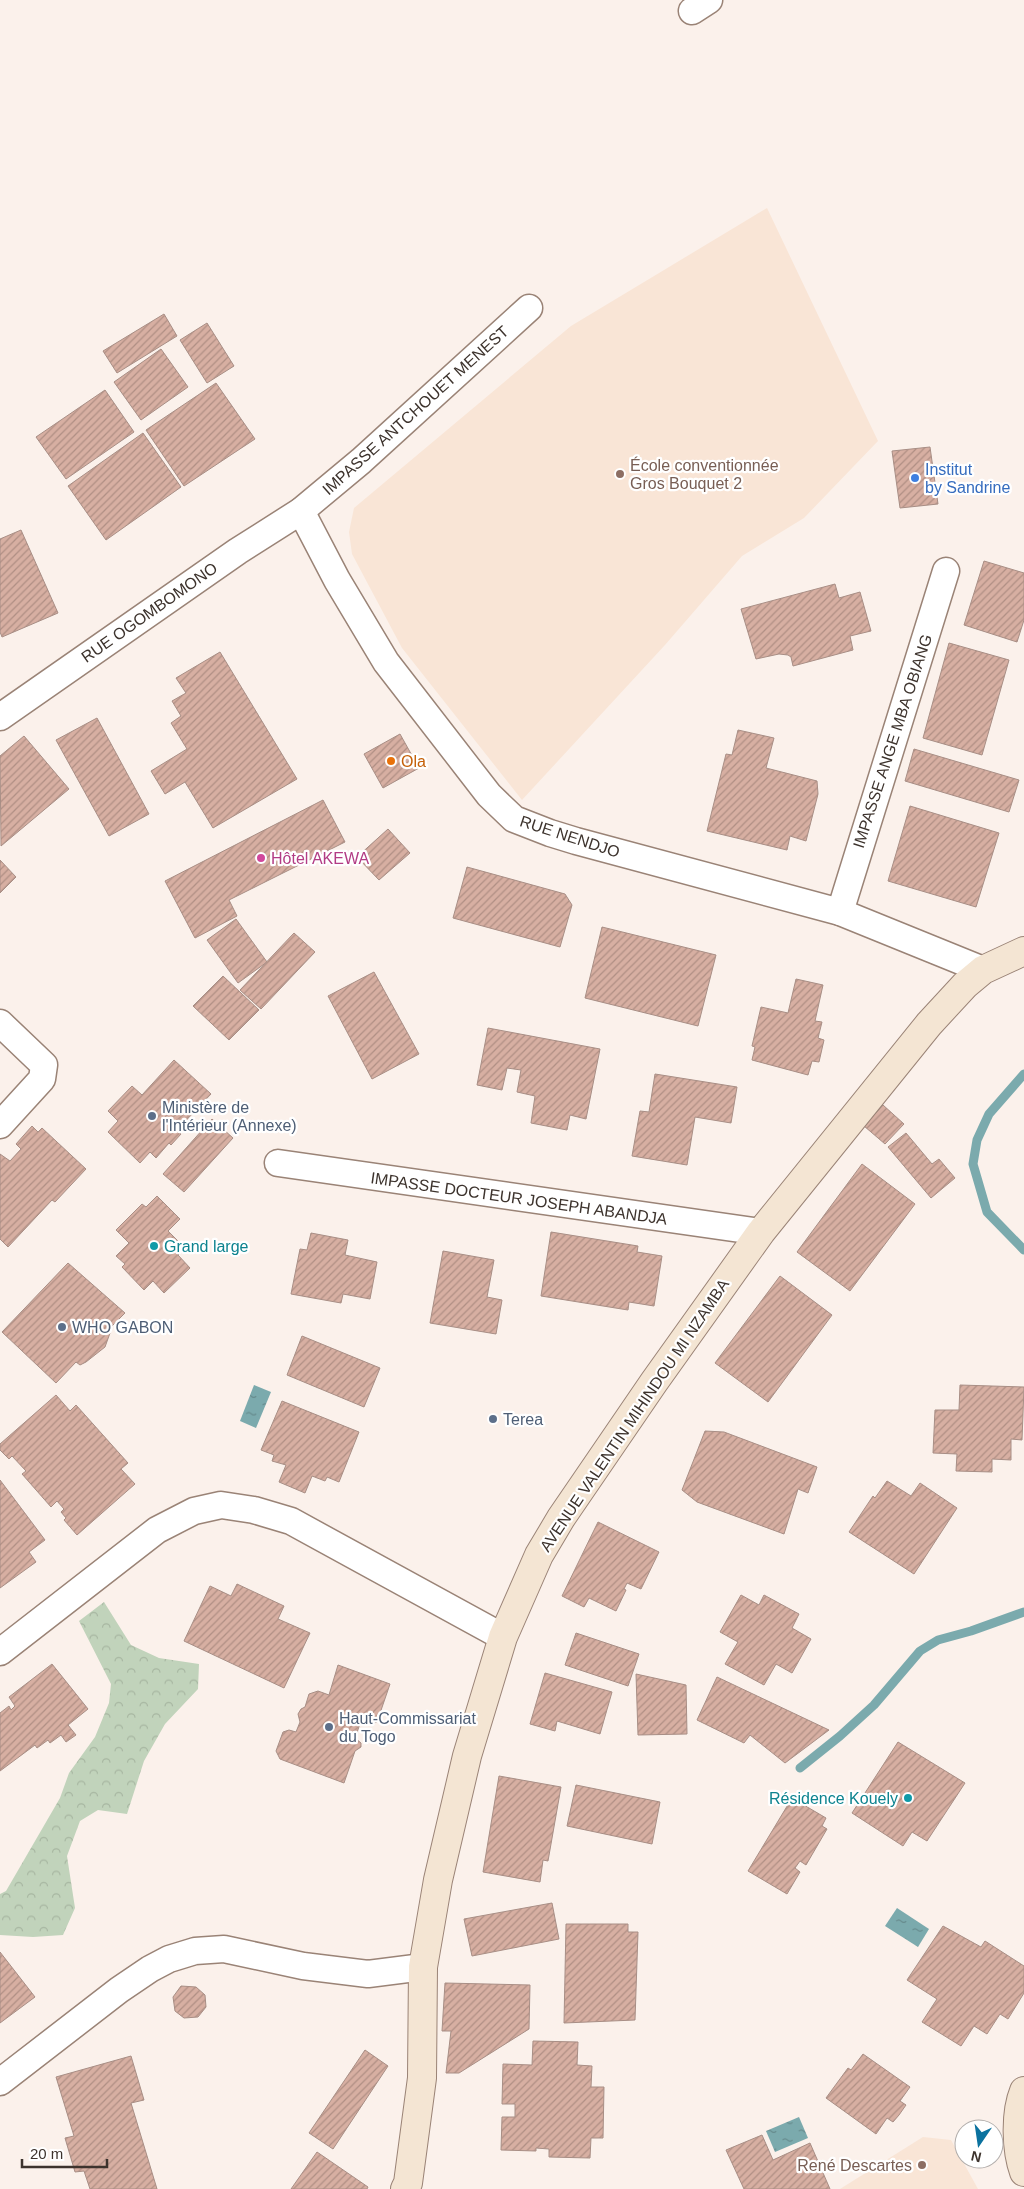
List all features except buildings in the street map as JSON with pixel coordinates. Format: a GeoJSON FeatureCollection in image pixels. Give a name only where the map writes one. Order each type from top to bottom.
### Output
{"type":"FeatureCollection","features":[{"type":"Feature","properties":{"kind":"street","name":"IMPASSE ANTCHOUET MENEST"},"geometry":{"type":"LineString","coordinates":[[301,511],[361,461],[529,308]]}},
{"type":"Feature","properties":{"kind":"street","name":"RUE OGOMBOMONO"},"geometry":{"type":"LineString","coordinates":[[0,717],[238,551],[301,511]]}},
{"type":"Feature","properties":{"kind":"street","name":"RUE NENDJO"},"geometry":{"type":"LineString","coordinates":[[301,511],[337,580],[386,662],[489,795],[514,819],[543,831],[576,841],[840,912],[983,970]]}},
{"type":"Feature","properties":{"kind":"street","name":"IMPASSE ANGE MBA OBIANG"},"geometry":{"type":"LineString","coordinates":[[840,912],[946,571]]}},
{"type":"Feature","properties":{"kind":"street","name":"AVENUE VALENTIN MIHINDOU MI NZAMBA"},"geometry":{"type":"LineString","coordinates":[[406,2189],[416,2138],[422,2078],[423,1967],[438,1880],[467,1756],[503,1637],[539,1555],[561,1518],[654,1382],[761,1232],[929,1024],[965,985],[983,970],[1024,951]]}},
{"type":"Feature","properties":{"kind":"street"},"geometry":{"type":"LineString","coordinates":[[0,1023],[44,1065],[42,1079],[0,1125]]}},
{"type":"Feature","properties":{"kind":"street","name":"IMPASSE DOCTEUR JOSEPH ABANDJA"},"geometry":{"type":"LineString","coordinates":[[278,1164],[761,1232]]}},
{"type":"Feature","properties":{"kind":"street"},"geometry":{"type":"LineString","coordinates":[[0,1652],[157,1530],[194,1511],[221,1505],[254,1510],[291,1521],[503,1637]]}},
{"type":"Feature","properties":{"kind":"street"},"geometry":{"type":"LineString","coordinates":[[0,2082],[150,1969],[169,1959],[195,1951],[224,1949],[303,1966],[368,1974],[423,1967]]}},
{"type":"Feature","properties":{"kind":"street"},"geometry":{"type":"LineString","coordinates":[[1024,2091],[1018,2135],[1018,2151],[1024,2172]]}},
{"type":"Feature","properties":{"kind":"shaded area","name":"École conventionnée Gros Bouquet 2"},"geometry":{"type":"Polygon","coordinates":[[[767,208],[878,441],[804,518],[742,556],[665,645],[522,800],[402,648],[352,554],[349,532],[354,508],[571,326],[767,208]]]}},
{"type":"Feature","properties":{"kind":"shaded area","name":"René Descartes"},"geometry":{"type":"Polygon","coordinates":[[[923,2137],[951,2140],[954,2145],[954,2169],[967,2169],[978,2189],[840,2189],[923,2137]]]}},
{"type":"Feature","properties":{"kind":"green space"},"geometry":{"type":"Polygon","coordinates":[[[104,1602],[131,1645],[159,1658],[199,1664],[198,1689],[165,1724],[144,1761],[127,1814],[98,1810],[80,1821],[67,1856],[75,1908],[63,1935],[33,1937],[0,1935],[0,1894],[6,1891],[60,1798],[69,1773],[95,1737],[109,1703],[111,1684],[79,1621],[104,1602]]]}},
{"type":"Feature","properties":{"kind":"water"},"geometry":{"type":"Polygon","coordinates":[[[254,1385],[271,1392],[256,1428],[240,1421],[254,1385]]]}},
{"type":"Feature","properties":{"kind":"water"},"geometry":{"type":"Polygon","coordinates":[[[897,1908],[929,1929],[918,1947],[885,1926],[897,1908]]]}},
{"type":"Feature","properties":{"kind":"water"},"geometry":{"type":"Polygon","coordinates":[[[799,2117],[808,2138],[775,2152],[766,2131],[799,2117]]]}},
{"type":"Feature","properties":{"kind":"waterway"},"geometry":{"type":"LineString","coordinates":[[1024,1074],[989,1114],[977,1140],[973,1164],[987,1212],[1024,1250]]}},
{"type":"Feature","properties":{"kind":"waterway"},"geometry":{"type":"LineString","coordinates":[[800,1768],[840,1736],[874,1705],[920,1651],[938,1640],[971,1631],[1024,1612]]}},
{"type":"Feature","properties":{"kind":"place","name":"École conventionnée Gros Bouquet 2"},"geometry":{"type":"Point","coordinates":[620,474]}},
{"type":"Feature","properties":{"kind":"place","name":"Institut by Sandrine"},"geometry":{"type":"Point","coordinates":[915,478]}},
{"type":"Feature","properties":{"kind":"place","name":"Ola"},"geometry":{"type":"Point","coordinates":[391,761]}},
{"type":"Feature","properties":{"kind":"place","name":"Hôtel AKEWA"},"geometry":{"type":"Point","coordinates":[261,858]}},
{"type":"Feature","properties":{"kind":"place","name":"Ministère de l'Intérieur (Annexe)"},"geometry":{"type":"Point","coordinates":[152,1116]}},
{"type":"Feature","properties":{"kind":"place","name":"Grand large"},"geometry":{"type":"Point","coordinates":[154,1246]}},
{"type":"Feature","properties":{"kind":"place","name":"WHO GABON"},"geometry":{"type":"Point","coordinates":[62,1327]}},
{"type":"Feature","properties":{"kind":"place","name":"Terea"},"geometry":{"type":"Point","coordinates":[493,1419]}},
{"type":"Feature","properties":{"kind":"place","name":"Haut-Commissariat du Togo"},"geometry":{"type":"Point","coordinates":[329,1727]}},
{"type":"Feature","properties":{"kind":"place","name":"Résidence Kouely"},"geometry":{"type":"Point","coordinates":[908,1798]}},
{"type":"Feature","properties":{"kind":"place","name":"René Descartes"},"geometry":{"type":"Point","coordinates":[922,2165]}}]}
